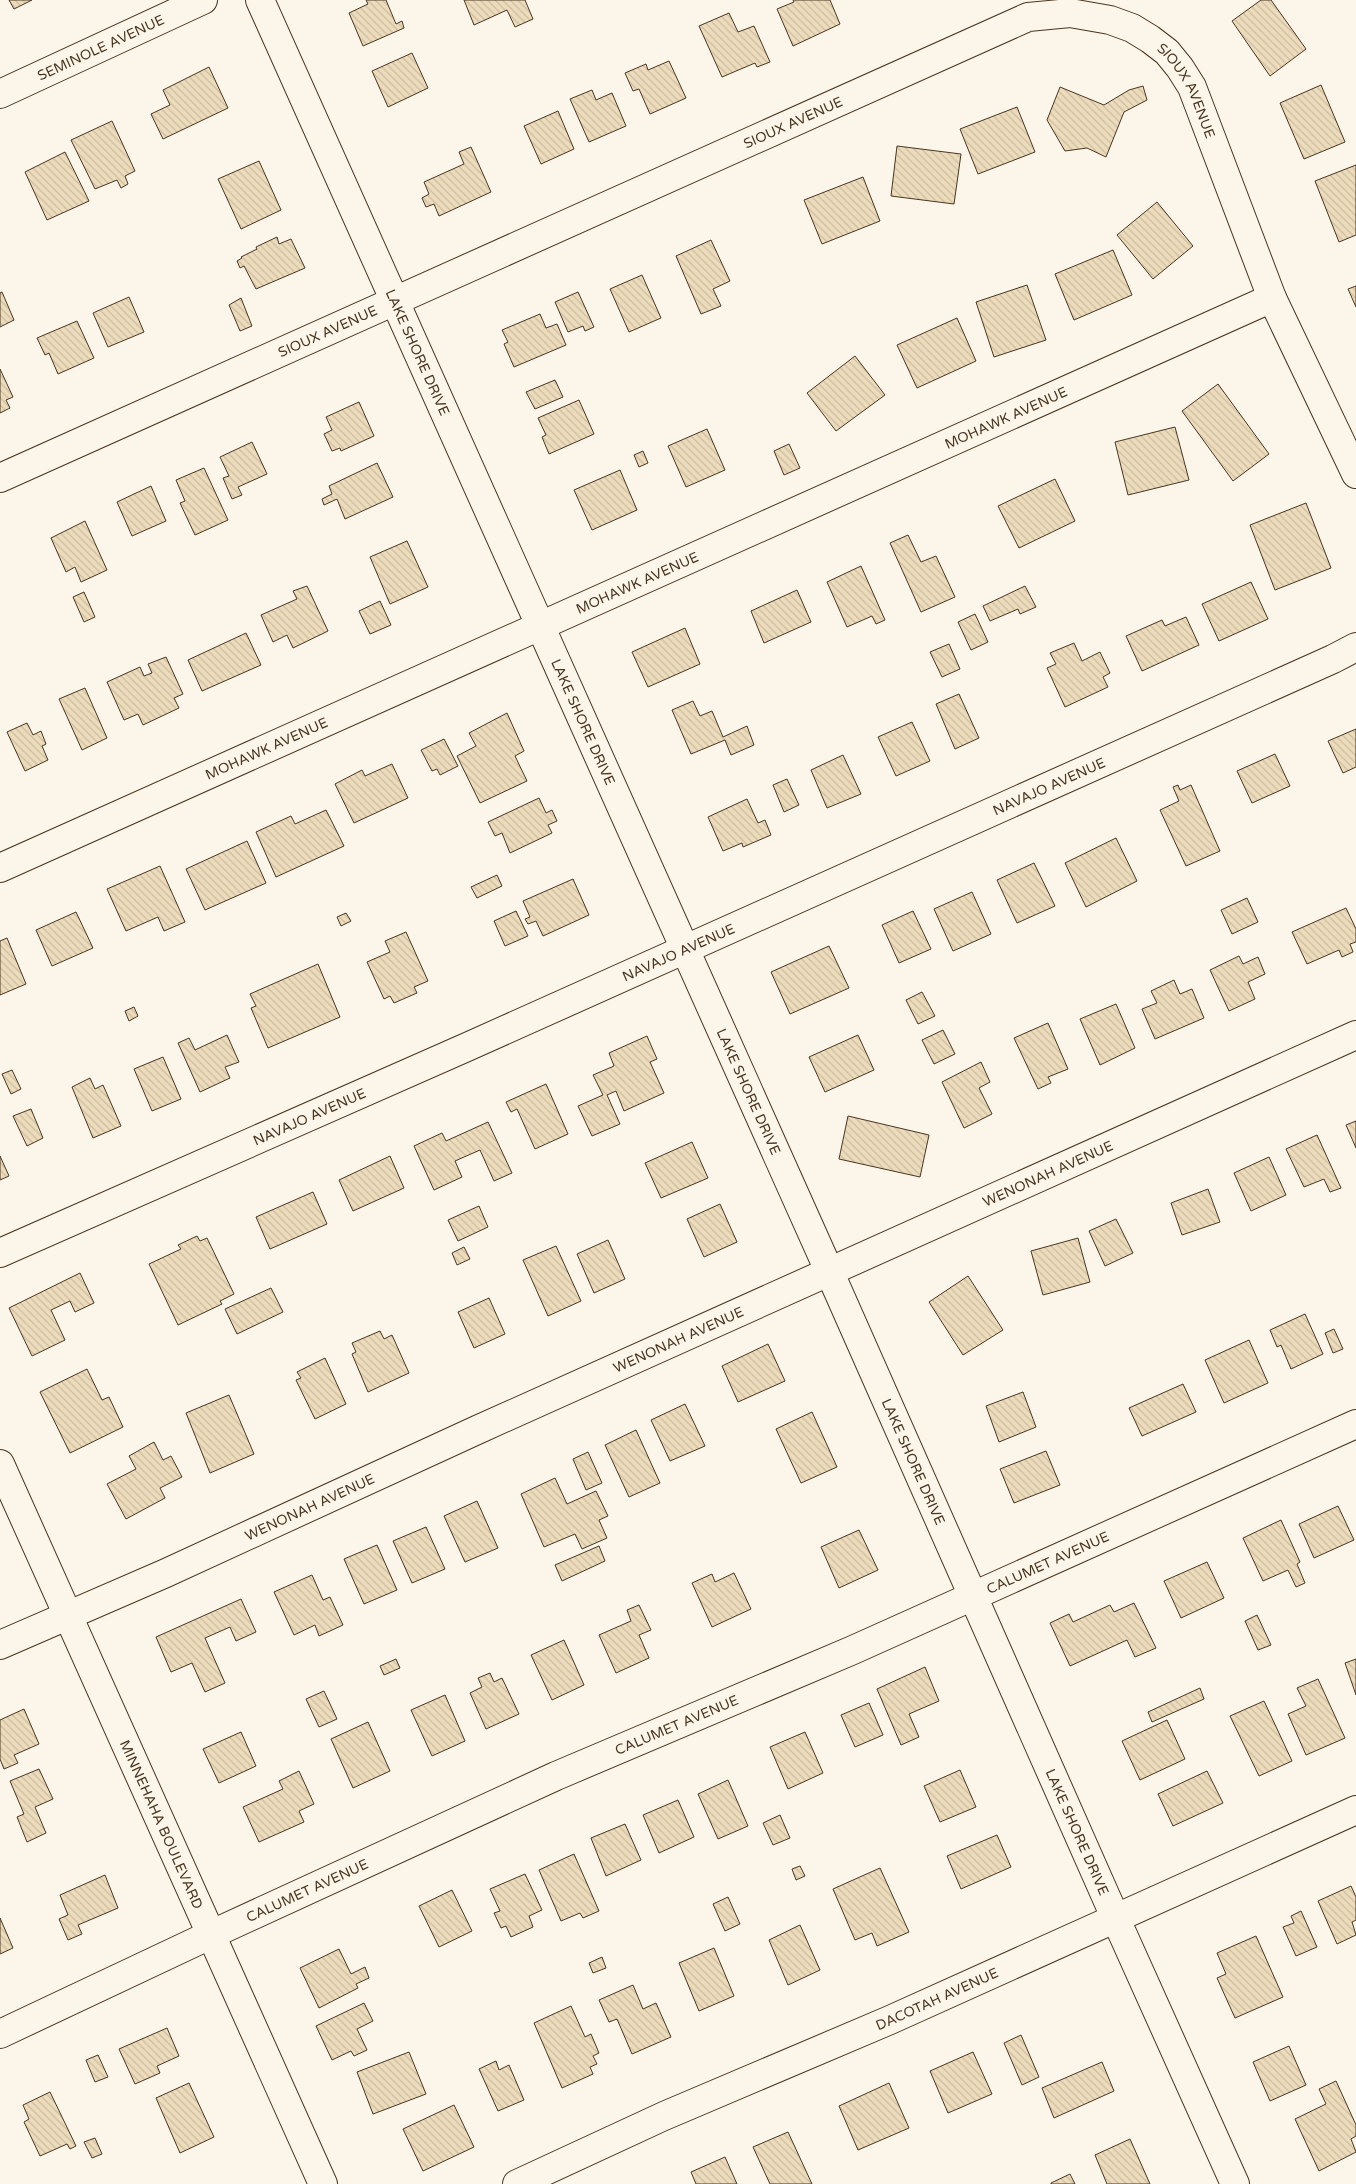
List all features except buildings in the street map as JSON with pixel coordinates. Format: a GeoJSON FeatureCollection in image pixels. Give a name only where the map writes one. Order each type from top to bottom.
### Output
{"type":"FeatureCollection","features":[{"type":"Feature","properties":{"kind":"street","name":"SEMINOLE AVENUE"},"geometry":{"type":"LineString","coordinates":[[0,94],[203,0]]}},
{"type":"Feature","properties":{"kind":"street","name":"LAKE SHORE DRIVE"},"geometry":{"type":"LineString","coordinates":[[260,0],[830,1273],[1235,2184]]}},
{"type":"Feature","properties":{"kind":"street","name":"SIOUX AVENUE"},"geometry":{"type":"LineString","coordinates":[[0,478],[1028,17],[1070,13],[1110,20],[1132,28],[1167,52],[1192,86],[1272,298],[1356,474]]}},
{"type":"Feature","properties":{"kind":"street","name":"MOHAWK AVENUE"},"geometry":{"type":"LineString","coordinates":[[0,868],[1272,298]]}},
{"type":"Feature","properties":{"kind":"street","name":"NAVAJO AVENUE"},"geometry":{"type":"LineString","coordinates":[[0,1253],[1324,663],[1356,647]]}},
{"type":"Feature","properties":{"kind":"street","name":"WENONAH AVENUE"},"geometry":{"type":"LineString","coordinates":[[0,1645],[166,1573],[477,1430],[1356,1036]]}},
{"type":"Feature","properties":{"kind":"street","name":"CALUMET AVENUE"},"geometry":{"type":"LineString","coordinates":[[0,2034],[556,1776],[854,1650],[1356,1424]]}},
{"type":"Feature","properties":{"kind":"street","name":"MINNEHAHA BOULEVARD"},"geometry":{"type":"LineString","coordinates":[[0,1464],[66,1616],[323,2184]]}},
{"type":"Feature","properties":{"kind":"street","name":"DACOTAH AVENUE"},"geometry":{"type":"LineString","coordinates":[[517,2184],[664,2116],[890,2020],[1356,1810]]}}]}
